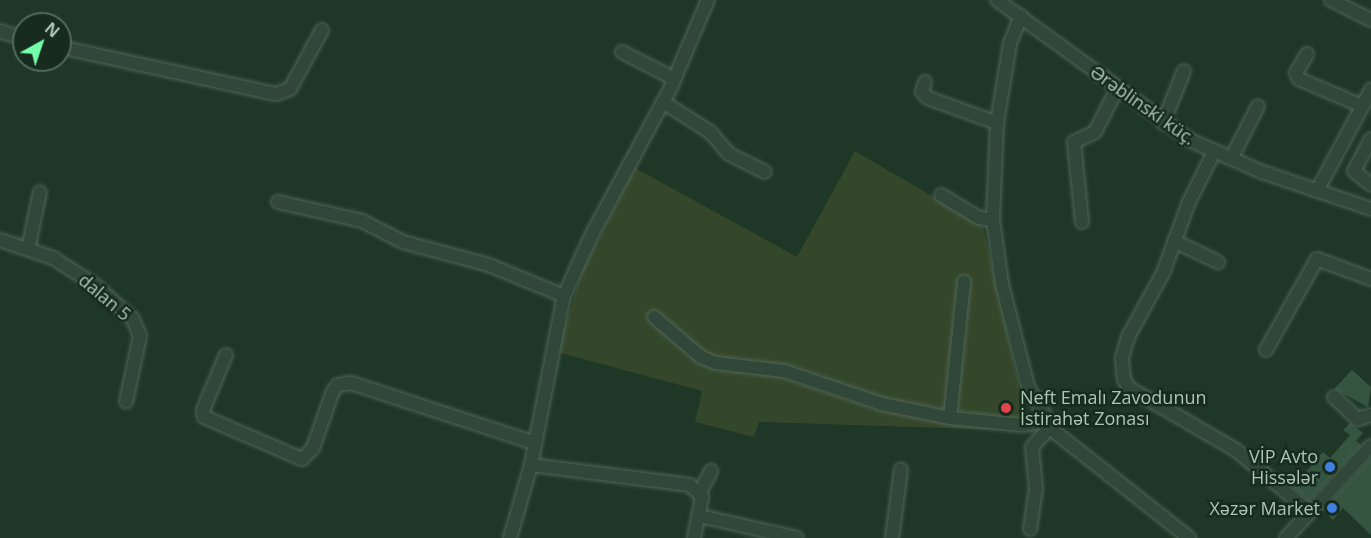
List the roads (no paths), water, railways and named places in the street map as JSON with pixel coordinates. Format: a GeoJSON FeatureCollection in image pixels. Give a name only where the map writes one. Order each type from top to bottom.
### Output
{"type":"FeatureCollection","features":[{"type":"Feature","properties":{"kind":"street"},"geometry":{"type":"LineString","coordinates":[[510,538],[531,465],[564,296],[591,234],[675,79],[707,0]]}},
{"type":"Feature","properties":{"kind":"street","name":"Ərəblinski küç."},"geometry":{"type":"LineString","coordinates":[[997,0],[1163,123],[1214,152],[1371,209]]}},
{"type":"Feature","properties":{"kind":"street"},"geometry":{"type":"LineString","coordinates":[[1331,0],[1371,20]]}},
{"type":"Feature","properties":{"kind":"street"},"geometry":{"type":"LineString","coordinates":[[1021,16],[1010,43],[997,123],[993,220],[1002,284],[1022,367],[1049,424],[1189,538]]}},
{"type":"Feature","properties":{"kind":"street"},"geometry":{"type":"LineString","coordinates":[[72,50],[276,94],[290,89],[322,30]]}},
{"type":"Feature","properties":{"kind":"street"},"geometry":{"type":"LineString","coordinates":[[622,52],[675,79]]}},
{"type":"Feature","properties":{"kind":"street"},"geometry":{"type":"LineString","coordinates":[[1306,54],[1296,74],[1299,78],[1362,106]]}},
{"type":"Feature","properties":{"kind":"street"},"geometry":{"type":"LineString","coordinates":[[1163,123],[1184,71]]}},
{"type":"Feature","properties":{"kind":"street"},"geometry":{"type":"LineString","coordinates":[[925,82],[922,92],[928,98],[997,123]]}},
{"type":"Feature","properties":{"kind":"street"},"geometry":{"type":"LineString","coordinates":[[1082,222],[1074,142],[1095,132],[1117,89]]}},
{"type":"Feature","properties":{"kind":"street"},"geometry":{"type":"LineString","coordinates":[[1317,191],[1371,90]]}},
{"type":"Feature","properties":{"kind":"street"},"geometry":{"type":"LineString","coordinates":[[663,102],[710,132],[729,154],[765,172]]}},
{"type":"Feature","properties":{"kind":"street"},"geometry":{"type":"LineString","coordinates":[[1231,159],[1258,106]]}},
{"type":"Feature","properties":{"kind":"street"},"geometry":{"type":"LineString","coordinates":[[1371,140],[1354,171],[1371,185]]}},
{"type":"Feature","properties":{"kind":"street"},"geometry":{"type":"LineString","coordinates":[[1214,152],[1174,241],[1163,273],[1128,338],[1121,369],[1126,384],[1211,432],[1310,512]]}},
{"type":"Feature","properties":{"kind":"street"},"geometry":{"type":"LineString","coordinates":[[27,249],[40,192]]}},
{"type":"Feature","properties":{"kind":"street"},"geometry":{"type":"LineString","coordinates":[[941,195],[979,218],[993,220]]}},
{"type":"Feature","properties":{"kind":"street"},"geometry":{"type":"LineString","coordinates":[[278,202],[362,221],[403,242],[489,265],[564,296]]}},
{"type":"Feature","properties":{"kind":"street","name":"dalan 5"},"geometry":{"type":"LineString","coordinates":[[0,240],[53,258],[95,285],[133,319],[140,336],[126,402]]}},
{"type":"Feature","properties":{"kind":"street"},"geometry":{"type":"LineString","coordinates":[[1174,241],[1218,262]]}},
{"type":"Feature","properties":{"kind":"street"},"geometry":{"type":"LineString","coordinates":[[1266,350],[1317,259],[1371,279]]}},
{"type":"Feature","properties":{"kind":"street"},"geometry":{"type":"LineString","coordinates":[[950,418],[964,282]]}},
{"type":"Feature","properties":{"kind":"street"},"geometry":{"type":"LineString","coordinates":[[654,317],[701,357],[716,363],[784,371],[882,405],[950,418],[1022,425],[1049,424]]}},
{"type":"Feature","properties":{"kind":"street"},"geometry":{"type":"LineString","coordinates":[[226,355],[203,410],[204,417],[302,459],[313,448],[333,391],[338,385],[351,382],[535,443]]}},
{"type":"Feature","properties":{"kind":"street"},"geometry":{"type":"LineString","coordinates":[[1334,397],[1358,419],[1371,415]]}},
{"type":"Feature","properties":{"kind":"street"},"geometry":{"type":"LineString","coordinates":[[1030,529],[1036,489],[1032,447],[1049,424]]}},
{"type":"Feature","properties":{"kind":"street"},"geometry":{"type":"LineString","coordinates":[[1290,537],[1371,446]]}},
{"type":"Feature","properties":{"kind":"street"},"geometry":{"type":"LineString","coordinates":[[531,465],[683,483],[700,492]]}},
{"type":"Feature","properties":{"kind":"street"},"geometry":{"type":"LineString","coordinates":[[892,538],[901,470]]}},
{"type":"Feature","properties":{"kind":"street"},"geometry":{"type":"LineString","coordinates":[[694,538],[700,516],[700,492],[711,471]]}},
{"type":"Feature","properties":{"kind":"street"},"geometry":{"type":"LineString","coordinates":[[700,516],[797,538]]}},
{"type":"Feature","properties":{"kind":"place","name":"Neft Emalı Zavodunun İstirahət Zonası"},"geometry":{"type":"Point","coordinates":[1006,408]}},
{"type":"Feature","properties":{"kind":"place","name":"VİP Avto Hissələr"},"geometry":{"type":"Point","coordinates":[1330,467]}},
{"type":"Feature","properties":{"kind":"place","name":"Xəzər Market"},"geometry":{"type":"Point","coordinates":[1332,508]}}]}
